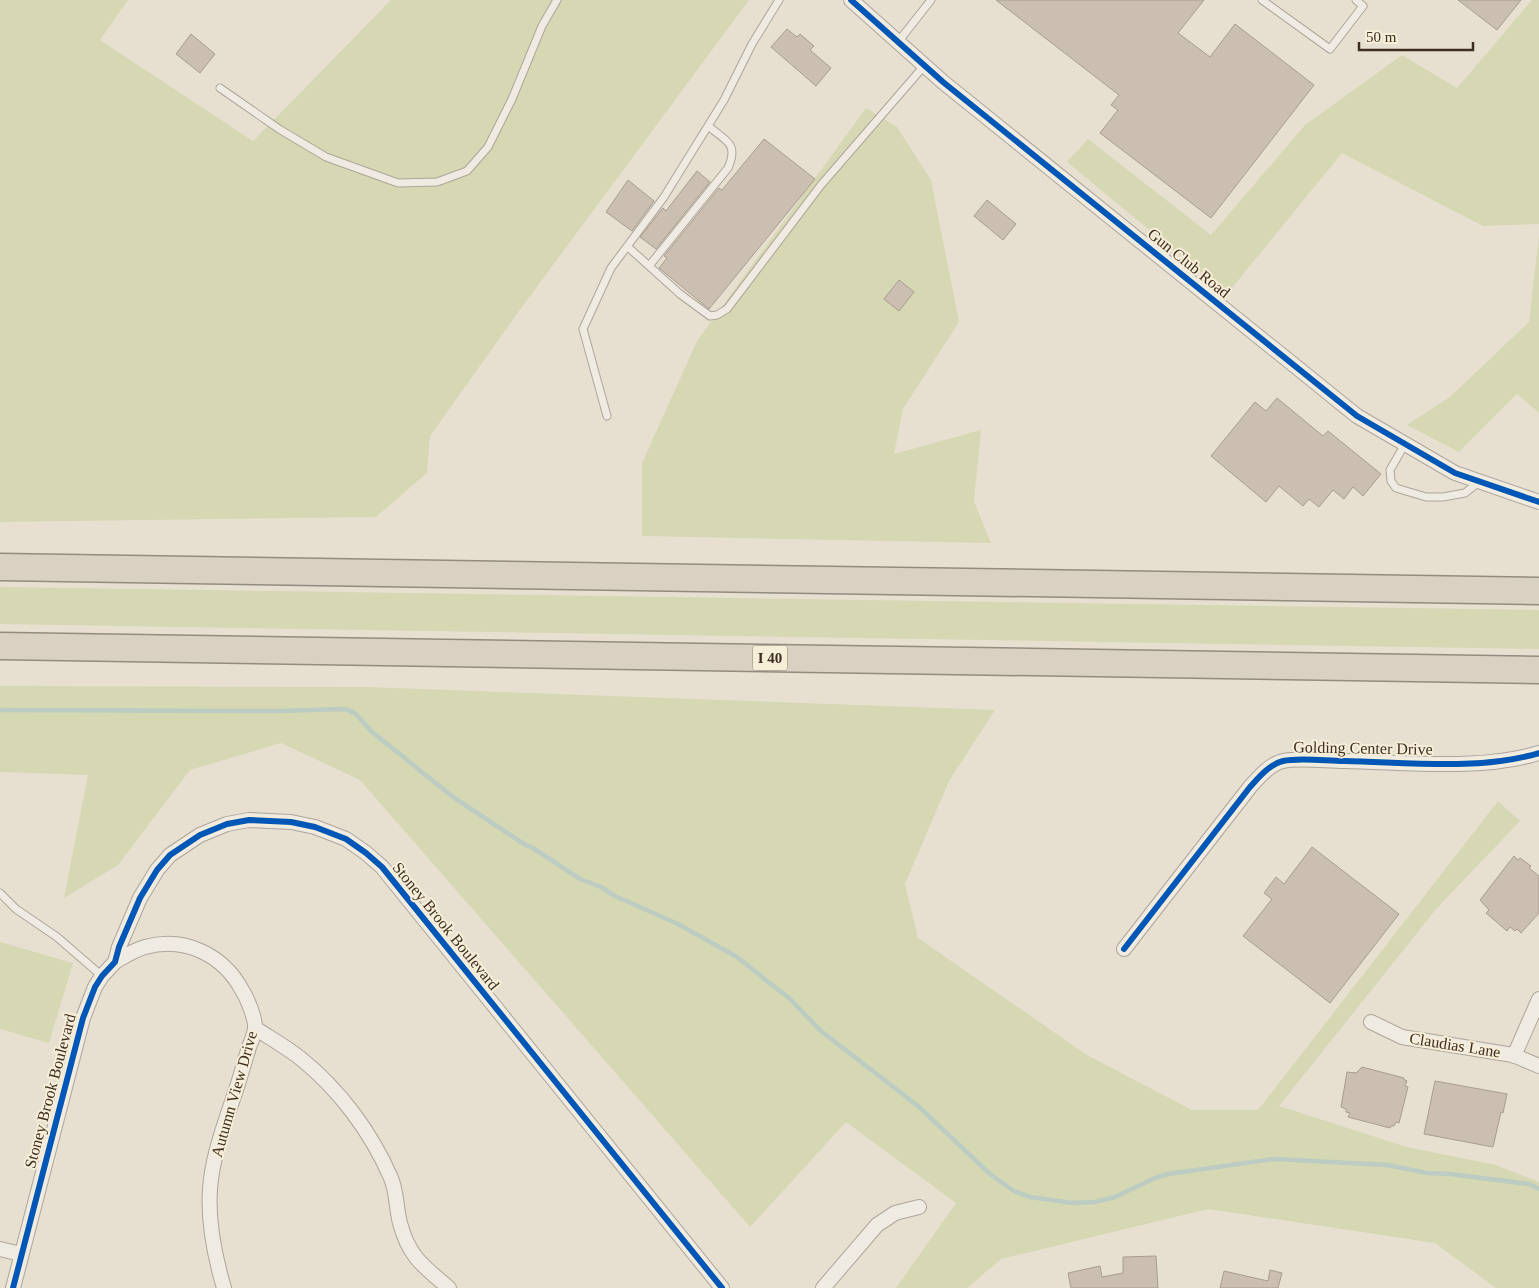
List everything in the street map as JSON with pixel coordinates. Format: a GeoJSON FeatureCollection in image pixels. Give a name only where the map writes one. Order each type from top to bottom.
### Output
{"type":"FeatureCollection","features":[{"type":"Feature","properties":{"kind":"highway"},"geometry":{"type":"LineString","coordinates":[[0,567],[1539,591]]}},
{"type":"Feature","properties":{"kind":"highway","name":"I 40"},"geometry":{"type":"LineString","coordinates":[[0,646],[1539,670]]}},
{"type":"Feature","properties":{"kind":"street","name":"Gun Club Road"},"geometry":{"type":"LineString","coordinates":[[851,0],[924,66],[1357,416],[1456,473],[1539,502]]}},
{"type":"Feature","properties":{"kind":"street","name":"Golding Center Drive"},"geometry":{"type":"LineString","coordinates":[[1124,949],[1250,787],[1263,773],[1282,761],[1462,764],[1522,758],[1539,752]]}},
{"type":"Feature","properties":{"kind":"street","name":"Stoney Brook Boulevard"},"geometry":{"type":"LineString","coordinates":[[13,1288],[83,1018],[95,987],[115,962],[119,946],[140,898],[170,855],[200,835],[227,824],[250,820],[299,824],[331,832],[346,839],[382,867],[447,950],[722,1288]]}},
{"type":"Feature","properties":{"kind":"street","name":"Autumn View Drive"},"geometry":{"type":"LineString","coordinates":[[115,962],[130,952],[156,944],[183,945],[200,950],[227,968],[247,999],[255,1028],[210,1180],[212,1233],[224,1288]]}},
{"type":"Feature","properties":{"kind":"street"},"geometry":{"type":"LineString","coordinates":[[1514,1056],[1539,999]]}},
{"type":"Feature","properties":{"kind":"street","name":"Claudias Lane"},"geometry":{"type":"LineString","coordinates":[[1371,1022],[1402,1038],[1514,1056],[1539,1066]]}},
{"type":"Feature","properties":{"kind":"street"},"geometry":{"type":"LineString","coordinates":[[255,1028],[298,1056],[315,1070],[339,1096],[364,1128],[392,1181],[400,1222],[408,1245],[416,1260],[449,1288]]}},
{"type":"Feature","properties":{"kind":"street"},"geometry":{"type":"LineString","coordinates":[[823,1288],[877,1225],[895,1213],[920,1206]]}},
{"type":"Feature","properties":{"kind":"street"},"geometry":{"type":"LineString","coordinates":[[0,1249],[22,1254]]}},
{"type":"Feature","properties":{"kind":"lane"},"geometry":{"type":"LineString","coordinates":[[220,88],[279,129],[326,157],[398,183],[437,182],[468,171],[488,147],[512,98],[542,26],[557,0]]}},
{"type":"Feature","properties":{"kind":"lane"},"geometry":{"type":"LineString","coordinates":[[606,416],[584,329],[611,268],[664,197],[724,100],[752,44],[779,0]]}},
{"type":"Feature","properties":{"kind":"lane"},"geometry":{"type":"LineString","coordinates":[[898,42],[931,0]]}},
{"type":"Feature","properties":{"kind":"lane"},"geometry":{"type":"LineString","coordinates":[[1262,0],[1330,49],[1363,6],[1356,0]]}},
{"type":"Feature","properties":{"kind":"lane"},"geometry":{"type":"LineString","coordinates":[[628,247],[680,294],[710,316],[718,315],[727,308],[821,186],[924,66]]}},
{"type":"Feature","properties":{"kind":"lane"},"geometry":{"type":"LineString","coordinates":[[649,266],[728,168],[733,158],[734,151],[731,145],[708,126]]}},
{"type":"Feature","properties":{"kind":"lane"},"geometry":{"type":"LineString","coordinates":[[1405,444],[1390,470],[1391,481],[1396,488],[1426,498],[1443,497],[1465,493],[1480,482]]}},
{"type":"Feature","properties":{"kind":"lane"},"geometry":{"type":"LineString","coordinates":[[0,893],[16,909],[57,937],[102,976]]}},
{"type":"Feature","properties":{"kind":"green space"},"geometry":{"type":"Polygon","coordinates":[[[0,0],[128,0],[100,40],[253,141],[391,0],[749,0],[519,311],[430,436],[427,473],[376,517],[0,522],[0,0]]]}},
{"type":"Feature","properties":{"kind":"green space"},"geometry":{"type":"Polygon","coordinates":[[[1532,0],[1539,0],[1539,224],[1483,226],[1342,153],[1227,294],[1067,162],[1088,139],[1211,235],[1305,125],[1402,55],[1457,88],[1532,0]]]}},
{"type":"Feature","properties":{"kind":"green space"},"geometry":{"type":"Polygon","coordinates":[[[866,108],[897,127],[931,180],[959,322],[903,409],[894,454],[981,430],[974,501],[991,543],[642,536],[642,463],[697,341],[866,108]]]}},
{"type":"Feature","properties":{"kind":"green space"},"geometry":{"type":"Polygon","coordinates":[[[1539,235],[1539,413],[1517,394],[1459,452],[1407,425],[1450,397],[1529,322],[1539,235]]]}},
{"type":"Feature","properties":{"kind":"green space"},"geometry":{"type":"Polygon","coordinates":[[[0,587],[1539,610],[1539,649],[0,624],[0,587]]]}},
{"type":"Feature","properties":{"kind":"green space"},"geometry":{"type":"Polygon","coordinates":[[[0,686],[367,687],[995,710],[949,781],[905,884],[918,938],[1087,1055],[1192,1110],[1258,1110],[1498,801],[1520,821],[1437,908],[1279,1106],[1407,1147],[1496,1165],[1539,1182],[1539,1288],[1496,1288],[1435,1243],[1208,1209],[1001,1259],[967,1288],[896,1288],[956,1203],[846,1122],[750,1227],[360,780],[281,743],[190,770],[118,865],[64,898],[88,775],[0,772],[0,686]]]}},
{"type":"Feature","properties":{"kind":"green space"},"geometry":{"type":"Polygon","coordinates":[[[0,942],[73,963],[49,1043],[0,1029],[0,942]]]}},
{"type":"Feature","properties":{"kind":"building"},"geometry":{"type":"Polygon","coordinates":[[[996,0],[1204,0],[1178,33],[1210,57],[1235,24],[1314,85],[1211,218],[1100,133],[1118,110],[1111,105],[1119,95],[996,0]]]}},
{"type":"Feature","properties":{"kind":"building"},"geometry":{"type":"Polygon","coordinates":[[[1458,0],[1521,0],[1497,30],[1458,0]]]}},
{"type":"Feature","properties":{"kind":"building"},"geometry":{"type":"Polygon","coordinates":[[[787,29],[797,37],[800,34],[814,46],[810,50],[831,68],[816,86],[771,47],[787,29]]]}},
{"type":"Feature","properties":{"kind":"building"},"geometry":{"type":"Polygon","coordinates":[[[191,34],[215,54],[200,73],[176,54],[191,34]]]}},
{"type":"Feature","properties":{"kind":"building"},"geometry":{"type":"Polygon","coordinates":[[[764,139],[815,179],[709,309],[659,268],[667,258],[664,256],[719,188],[722,190],[764,139]]]}},
{"type":"Feature","properties":{"kind":"building"},"geometry":{"type":"Polygon","coordinates":[[[697,171],[710,182],[656,249],[640,237],[663,208],[666,211],[697,171]]]}},
{"type":"Feature","properties":{"kind":"building"},"geometry":{"type":"Polygon","coordinates":[[[628,180],[654,201],[632,231],[606,212],[628,180]]]}},
{"type":"Feature","properties":{"kind":"building"},"geometry":{"type":"Polygon","coordinates":[[[987,200],[1016,224],[1003,240],[974,216],[987,200]]]}},
{"type":"Feature","properties":{"kind":"building"},"geometry":{"type":"Polygon","coordinates":[[[899,280],[914,292],[899,311],[884,299],[899,280]]]}},
{"type":"Feature","properties":{"kind":"building"},"geometry":{"type":"Polygon","coordinates":[[[1277,398],[1323,436],[1328,431],[1381,474],[1363,496],[1353,487],[1344,499],[1333,490],[1319,507],[1309,499],[1303,506],[1279,486],[1266,502],[1211,456],[1255,402],[1266,411],[1277,398]]]}},
{"type":"Feature","properties":{"kind":"building"},"geometry":{"type":"Polygon","coordinates":[[[1312,847],[1399,914],[1330,1003],[1243,936],[1272,899],[1264,893],[1276,877],[1284,884],[1312,847]]]}},
{"type":"Feature","properties":{"kind":"building"},"geometry":{"type":"Polygon","coordinates":[[[1514,856],[1531,866],[1529,868],[1539,876],[1539,913],[1521,933],[1517,929],[1515,931],[1510,927],[1507,931],[1486,913],[1489,910],[1480,900],[1514,856]]]}},
{"type":"Feature","properties":{"kind":"building"},"geometry":{"type":"Polygon","coordinates":[[[1362,1067],[1404,1078],[1407,1081],[1405,1086],[1408,1087],[1399,1123],[1396,1122],[1390,1128],[1348,1117],[1350,1113],[1341,1107],[1347,1072],[1356,1073],[1362,1067]]]}},
{"type":"Feature","properties":{"kind":"building"},"geometry":{"type":"Polygon","coordinates":[[[1435,1081],[1507,1094],[1493,1147],[1424,1134],[1435,1081]]]}},
{"type":"Feature","properties":{"kind":"building"},"geometry":{"type":"Polygon","coordinates":[[[1156,1256],[1158,1288],[1071,1288],[1068,1273],[1100,1266],[1102,1277],[1123,1273],[1123,1257],[1156,1256]]]}},
{"type":"Feature","properties":{"kind":"building"},"geometry":{"type":"Polygon","coordinates":[[[1270,1270],[1282,1273],[1278,1288],[1220,1288],[1224,1271],[1268,1281],[1270,1270]]]}},
{"type":"Feature","properties":{"kind":"waterway"},"geometry":{"type":"LineString","coordinates":[[0,710],[277,711],[346,709],[356,714],[371,731],[453,797],[524,844],[580,879],[678,924],[737,957],[790,999],[821,1031],[918,1106],[991,1175],[1014,1191],[1030,1197],[1073,1203],[1095,1202],[1115,1197],[1155,1178],[1168,1174],[1274,1159],[1387,1165],[1427,1173],[1529,1184],[1539,1189]]}},
{"type":"Feature","properties":{"kind":"cycle path"},"geometry":{"type":"LineString","coordinates":[[851,0],[943,82],[1357,416],[1455,473],[1539,502]]}},
{"type":"Feature","properties":{"kind":"cycle path"},"geometry":{"type":"LineString","coordinates":[[1124,949],[1250,787],[1265,771],[1278,763],[1305,759],[1417,764],[1468,764],[1516,759],[1539,753]]}},
{"type":"Feature","properties":{"kind":"cycle path"},"geometry":{"type":"LineString","coordinates":[[13,1288],[83,1018],[95,987],[115,962],[119,947],[140,898],[157,870],[170,855],[200,835],[227,824],[249,820],[291,822],[315,827],[346,839],[382,867],[722,1288]]}}]}
